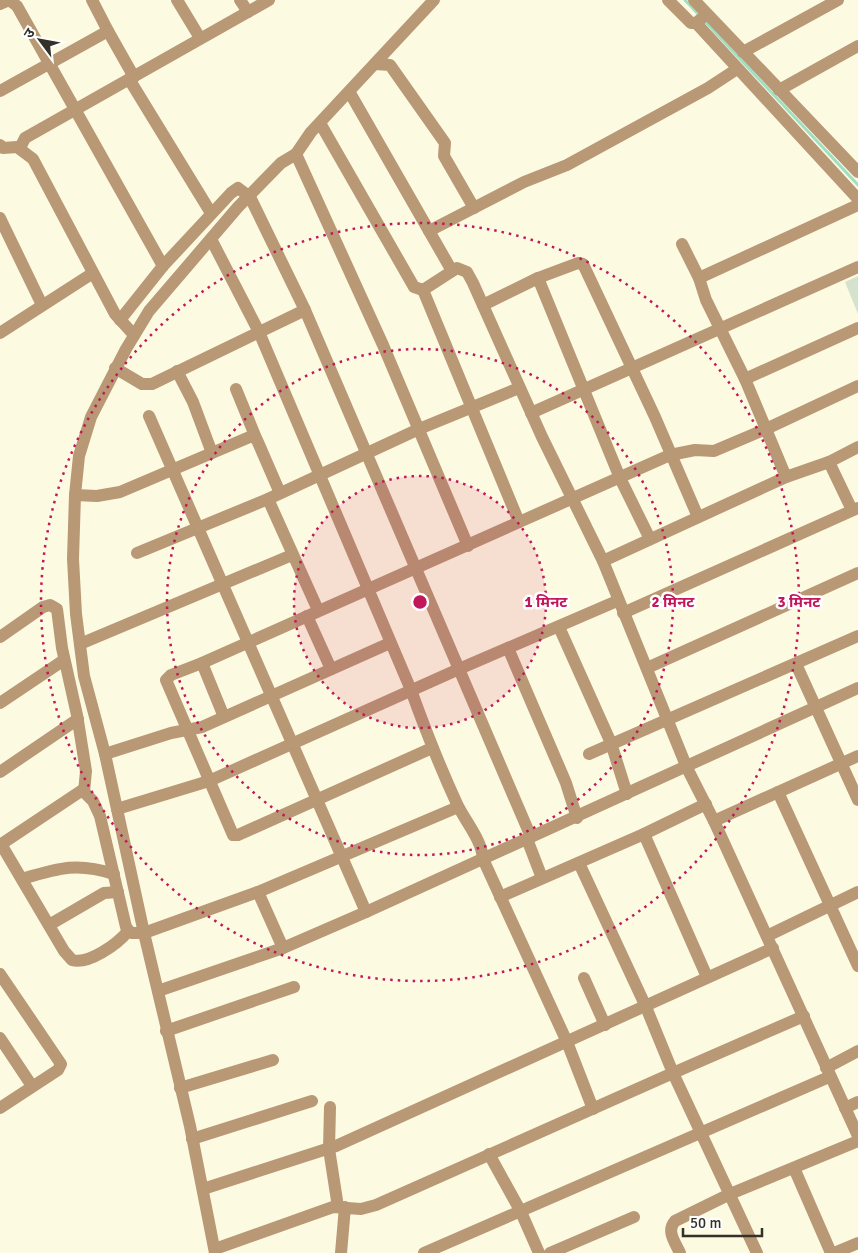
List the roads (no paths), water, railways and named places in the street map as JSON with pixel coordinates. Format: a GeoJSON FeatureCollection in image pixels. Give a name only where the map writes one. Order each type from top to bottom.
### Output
{"type":"FeatureCollection","features":[{"type":"Feature","properties":{"kind":"street"},"geometry":{"type":"LineString","coordinates":[[0,4],[9,0],[14,3],[163,266]]}},
{"type":"Feature","properties":{"kind":"street"},"geometry":{"type":"LineString","coordinates":[[92,0],[131,78],[211,213]]}},
{"type":"Feature","properties":{"kind":"street"},"geometry":{"type":"LineString","coordinates":[[177,0],[200,38]]}},
{"type":"Feature","properties":{"kind":"street"},"geometry":{"type":"LineString","coordinates":[[240,0],[248,12]]}},
{"type":"Feature","properties":{"kind":"street"},"geometry":{"type":"LineString","coordinates":[[20,148],[25,138],[270,0]]}},
{"type":"Feature","properties":{"kind":"street"},"geometry":{"type":"LineString","coordinates":[[127,328],[149,311],[211,239],[245,193],[281,163],[296,154],[320,122],[350,93],[434,0]]}},
{"type":"Feature","properties":{"kind":"street"},"geometry":{"type":"LineString","coordinates":[[668,0],[689,22],[702,18]]}},
{"type":"Feature","properties":{"kind":"street"},"geometry":{"type":"LineString","coordinates":[[694,0],[702,18],[737,69],[858,199]]}},
{"type":"Feature","properties":{"kind":"street"},"geometry":{"type":"LineString","coordinates":[[743,52],[838,0]]}},
{"type":"Feature","properties":{"kind":"street"},"geometry":{"type":"LineString","coordinates":[[702,18],[743,52],[858,172]]}},
{"type":"Feature","properties":{"kind":"street"},"geometry":{"type":"LineString","coordinates":[[0,91],[108,31]]}},
{"type":"Feature","properties":{"kind":"street"},"geometry":{"type":"LineString","coordinates":[[779,90],[858,46]]}},
{"type":"Feature","properties":{"kind":"street"},"geometry":{"type":"LineString","coordinates":[[375,64],[390,65],[433,124],[445,143],[444,156],[474,208]]}},
{"type":"Feature","properties":{"kind":"street"},"geometry":{"type":"LineString","coordinates":[[429,231],[524,182],[567,165],[708,88],[737,69]]}},
{"type":"Feature","properties":{"kind":"street"},"geometry":{"type":"LineString","coordinates":[[350,93],[452,271]]}},
{"type":"Feature","properties":{"kind":"street"},"geometry":{"type":"LineString","coordinates":[[320,122],[414,287],[423,290],[519,522]]}},
{"type":"Feature","properties":{"kind":"street"},"geometry":{"type":"LineString","coordinates":[[0,145],[6,148],[20,148],[33,159],[92,273],[127,328]]}},
{"type":"Feature","properties":{"kind":"street"},"geometry":{"type":"LineString","coordinates":[[296,154],[325,214],[468,546]]}},
{"type":"Feature","properties":{"kind":"street"},"geometry":{"type":"LineString","coordinates":[[542,878],[529,838],[459,669],[414,569],[367,453],[305,310],[245,193],[234,190],[163,266],[127,328],[116,368],[89,425],[79,456],[75,496],[73,559],[84,676],[118,809],[144,933],[192,1139],[215,1251],[320,1211],[341,1207],[361,1208],[376,1205],[804,1016]]}},
{"type":"Feature","properties":{"kind":"street"},"geometry":{"type":"LineString","coordinates":[[699,278],[858,205]]}},
{"type":"Feature","properties":{"kind":"street"},"geometry":{"type":"LineString","coordinates":[[0,218],[42,305]]}},
{"type":"Feature","properties":{"kind":"street"},"geometry":{"type":"LineString","coordinates":[[211,239],[259,332],[318,476],[411,690],[432,748],[458,806],[481,848],[483,859],[567,1042],[593,1109]]}},
{"type":"Feature","properties":{"kind":"street"},"geometry":{"type":"LineString","coordinates":[[682,244],[699,278],[706,300],[722,328],[745,378],[786,477]]}},
{"type":"Feature","properties":{"kind":"street"},"geometry":{"type":"LineString","coordinates":[[483,305],[538,278],[578,263],[583,264],[698,517]]}},
{"type":"Feature","properties":{"kind":"street"},"geometry":{"type":"LineString","coordinates":[[423,290],[459,267],[467,272],[519,388],[603,561],[617,601],[647,668],[687,768],[714,821],[804,1016],[827,1072],[858,1136]]}},
{"type":"Feature","properties":{"kind":"street"},"geometry":{"type":"LineString","coordinates":[[532,413],[584,392],[631,368],[858,267]]}},
{"type":"Feature","properties":{"kind":"street"},"geometry":{"type":"LineString","coordinates":[[0,332],[92,273]]}},
{"type":"Feature","properties":{"kind":"street"},"geometry":{"type":"LineString","coordinates":[[538,278],[620,478],[650,539]]}},
{"type":"Feature","properties":{"kind":"street"},"geometry":{"type":"LineString","coordinates":[[116,368],[137,382],[147,385],[305,310]]}},
{"type":"Feature","properties":{"kind":"street"},"geometry":{"type":"LineString","coordinates":[[745,378],[858,328]]}},
{"type":"Feature","properties":{"kind":"street"},"geometry":{"type":"LineString","coordinates":[[177,371],[193,402],[212,453]]}},
{"type":"Feature","properties":{"kind":"street"},"geometry":{"type":"LineString","coordinates":[[432,748],[235,836],[230,833],[166,680],[171,675],[202,664],[312,613],[468,546],[571,497],[620,478],[670,455],[695,450],[714,451],[858,386]]}},
{"type":"Feature","properties":{"kind":"street"},"geometry":{"type":"LineString","coordinates":[[236,388],[256,438],[330,669]]}},
{"type":"Feature","properties":{"kind":"street"},"geometry":{"type":"LineString","coordinates":[[137,553],[274,496],[419,429],[519,388]]}},
{"type":"Feature","properties":{"kind":"street"},"geometry":{"type":"LineString","coordinates":[[149,416],[250,642],[366,912]]}},
{"type":"Feature","properties":{"kind":"street"},"geometry":{"type":"LineString","coordinates":[[75,496],[111,494],[174,470],[250,436],[256,438]]}},
{"type":"Feature","properties":{"kind":"street"},"geometry":{"type":"LineString","coordinates":[[603,561],[786,477],[829,462],[858,447]]}},
{"type":"Feature","properties":{"kind":"street"},"geometry":{"type":"LineString","coordinates":[[623,613],[855,509],[829,462]]}},
{"type":"Feature","properties":{"kind":"street"},"geometry":{"type":"LineString","coordinates":[[80,644],[224,586],[292,555]]}},
{"type":"Feature","properties":{"kind":"street"},"geometry":{"type":"LineString","coordinates":[[647,668],[858,573]]}},
{"type":"Feature","properties":{"kind":"street"},"geometry":{"type":"LineString","coordinates":[[118,809],[209,781],[411,690],[617,601]]}},
{"type":"Feature","properties":{"kind":"street"},"geometry":{"type":"LineString","coordinates":[[0,636],[43,607],[54,606],[58,614],[64,660],[78,719],[86,770],[84,789],[100,816],[128,932]]}},
{"type":"Feature","properties":{"kind":"street"},"geometry":{"type":"LineString","coordinates":[[559,627],[612,743],[626,794]]}},
{"type":"Feature","properties":{"kind":"street"},"geometry":{"type":"LineString","coordinates":[[589,754],[858,636]]}},
{"type":"Feature","properties":{"kind":"street"},"geometry":{"type":"LineString","coordinates":[[105,754],[171,733],[202,727],[390,642]]}},
{"type":"Feature","properties":{"kind":"street"},"geometry":{"type":"LineString","coordinates":[[508,648],[562,775],[577,818]]}},
{"type":"Feature","properties":{"kind":"street"},"geometry":{"type":"LineString","coordinates":[[0,704],[64,660]]}},
{"type":"Feature","properties":{"kind":"street"},"geometry":{"type":"LineString","coordinates":[[202,664],[224,717]]}},
{"type":"Feature","properties":{"kind":"street"},"geometry":{"type":"LineString","coordinates":[[796,664],[817,706],[858,800]]}},
{"type":"Feature","properties":{"kind":"street"},"geometry":{"type":"LineString","coordinates":[[158,990],[283,948],[577,818],[858,688]]}},
{"type":"Feature","properties":{"kind":"street"},"geometry":{"type":"LineString","coordinates":[[0,772],[78,719]]}},
{"type":"Feature","properties":{"kind":"street"},"geometry":{"type":"LineString","coordinates":[[714,821],[858,756]]}},
{"type":"Feature","properties":{"kind":"street"},"geometry":{"type":"LineString","coordinates":[[84,789],[1,844],[67,956],[72,960],[83,962],[103,951],[128,932],[144,933],[258,892],[458,806]]}},
{"type":"Feature","properties":{"kind":"street"},"geometry":{"type":"LineString","coordinates":[[778,792],[858,966]]}},
{"type":"Feature","properties":{"kind":"street"},"geometry":{"type":"LineString","coordinates":[[500,897],[644,834],[706,804]]}},
{"type":"Feature","properties":{"kind":"street"},"geometry":{"type":"LineString","coordinates":[[644,834],[707,977]]}},
{"type":"Feature","properties":{"kind":"street"},"geometry":{"type":"LineString","coordinates":[[579,863],[756,1253]]}},
{"type":"Feature","properties":{"kind":"street"},"geometry":{"type":"LineString","coordinates":[[22,879],[70,866],[84,866],[114,874]]}},
{"type":"Feature","properties":{"kind":"street"},"geometry":{"type":"LineString","coordinates":[[49,925],[100,895],[118,892]]}},
{"type":"Feature","properties":{"kind":"street"},"geometry":{"type":"LineString","coordinates":[[258,892],[283,948]]}},
{"type":"Feature","properties":{"kind":"street"},"geometry":{"type":"LineString","coordinates":[[202,1189],[329,1149],[646,1007],[707,977],[830,906],[858,892]]}},
{"type":"Feature","properties":{"kind":"street"},"geometry":{"type":"LineString","coordinates":[[0,974],[61,1064],[60,1068],[0,1108]]}},
{"type":"Feature","properties":{"kind":"street"},"geometry":{"type":"LineString","coordinates":[[584,978],[605,1025]]}},
{"type":"Feature","properties":{"kind":"street"},"geometry":{"type":"LineString","coordinates":[[166,1031],[294,987]]}},
{"type":"Feature","properties":{"kind":"street"},"geometry":{"type":"LineString","coordinates":[[0,1038],[32,1086]]}},
{"type":"Feature","properties":{"kind":"street"},"geometry":{"type":"LineString","coordinates":[[424,1253],[702,1134],[827,1072],[858,1051]]}},
{"type":"Feature","properties":{"kind":"street"},"geometry":{"type":"LineString","coordinates":[[180,1088],[273,1060]]}},
{"type":"Feature","properties":{"kind":"street"},"geometry":{"type":"LineString","coordinates":[[192,1139],[312,1101]]}},
{"type":"Feature","properties":{"kind":"street"},"geometry":{"type":"LineString","coordinates":[[845,1108],[858,1102]]}},
{"type":"Feature","properties":{"kind":"street"},"geometry":{"type":"LineString","coordinates":[[330,1107],[329,1149],[341,1207],[341,1253]]}},
{"type":"Feature","properties":{"kind":"street"},"geometry":{"type":"LineString","coordinates":[[680,1253],[670,1228],[675,1221],[730,1194],[858,1141]]}},
{"type":"Feature","properties":{"kind":"street"},"geometry":{"type":"LineString","coordinates":[[489,1154],[521,1212],[539,1253]]}},
{"type":"Feature","properties":{"kind":"street"},"geometry":{"type":"LineString","coordinates":[[794,1168],[833,1253],[858,1243]]}},
{"type":"Feature","properties":{"kind":"street"},"geometry":{"type":"LineString","coordinates":[[550,1253],[634,1217]]}},
{"type":"Feature","properties":{"kind":"waterway"},"geometry":{"type":"LineString","coordinates":[[685,0],[858,185]]}}]}
